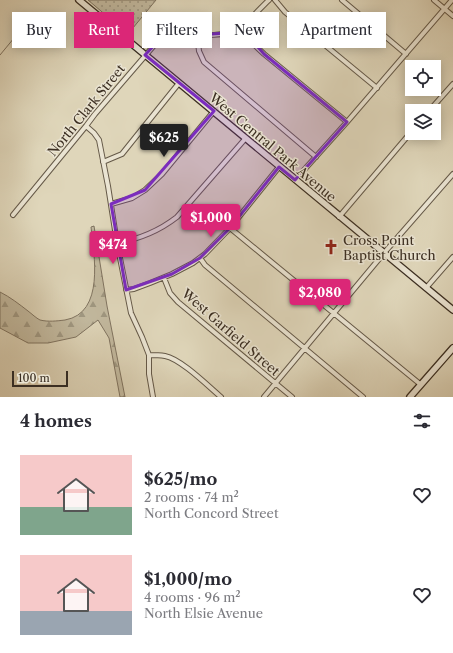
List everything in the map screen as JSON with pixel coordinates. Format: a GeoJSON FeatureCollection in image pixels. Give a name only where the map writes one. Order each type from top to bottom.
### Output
{"type":"FeatureCollection","features":[{"type":"Feature","properties":{"kind":"street","name":"West Central Park Avenue"},"geometry":{"type":"LineString","coordinates":[[79,0],[453,310]]}},
{"type":"Feature","properties":{"kind":"street","name":"North Clark Street"},"geometry":{"type":"LineString","coordinates":[[256,12],[270,0]]}},
{"type":"Feature","properties":{"kind":"street"},"geometry":{"type":"LineString","coordinates":[[275,0],[285,12],[376,88]]}},
{"type":"Feature","properties":{"kind":"street"},"geometry":{"type":"LineString","coordinates":[[342,0],[406,54]]}},
{"type":"Feature","properties":{"kind":"street"},"geometry":{"type":"LineString","coordinates":[[434,0],[453,16]]}},
{"type":"Feature","properties":{"kind":"street"},"geometry":{"type":"LineString","coordinates":[[295,180],[452,0]]}},
{"type":"Feature","properties":{"kind":"street","name":"North Clark Street"},"geometry":{"type":"LineString","coordinates":[[13,215],[95,114],[151,48]]}},
{"type":"Feature","properties":{"kind":"street"},"geometry":{"type":"LineString","coordinates":[[199,48],[204,62],[316,156]]}},
{"type":"Feature","properties":{"kind":"street"},"geometry":{"type":"LineString","coordinates":[[258,48],[347,122]]}},
{"type":"Feature","properties":{"kind":"street"},"geometry":{"type":"LineString","coordinates":[[103,162],[122,154],[179,83]]}},
{"type":"Feature","properties":{"kind":"street"},"geometry":{"type":"LineString","coordinates":[[435,104],[453,84]]}},
{"type":"Feature","properties":{"kind":"street"},"geometry":{"type":"LineString","coordinates":[[111,204],[132,198],[146,190],[162,174],[214,111]]}},
{"type":"Feature","properties":{"kind":"street"},"geometry":{"type":"LineString","coordinates":[[86,126],[99,140],[131,313],[149,356],[149,374],[153,397]]}},
{"type":"Feature","properties":{"kind":"street"},"geometry":{"type":"LineString","coordinates":[[117,243],[151,234],[166,226],[177,217],[245,139]]}},
{"type":"Feature","properties":{"kind":"street"},"geometry":{"type":"LineString","coordinates":[[340,217],[405,139]]}},
{"type":"Feature","properties":{"kind":"street"},"geometry":{"type":"LineString","coordinates":[[126,290],[134,289],[164,278],[200,258],[219,241],[279,167]]}},
{"type":"Feature","properties":{"kind":"street"},"geometry":{"type":"LineString","coordinates":[[264,397],[384,253],[453,174]]}},
{"type":"Feature","properties":{"kind":"street"},"geometry":{"type":"LineString","coordinates":[[230,228],[420,384]]}},
{"type":"Feature","properties":{"kind":"street"},"geometry":{"type":"LineString","coordinates":[[426,288],[453,256]]}},
{"type":"Feature","properties":{"kind":"street"},"geometry":{"type":"LineString","coordinates":[[200,258],[205,265],[363,397]]}},
{"type":"Feature","properties":{"kind":"street","name":"West Garfield Street"},"geometry":{"type":"LineString","coordinates":[[164,278],[170,293],[178,302],[292,397]]}},
{"type":"Feature","properties":{"kind":"street"},"geometry":{"type":"LineString","coordinates":[[410,397],[453,348]]}},
{"type":"Feature","properties":{"kind":"street"},"geometry":{"type":"LineString","coordinates":[[149,356],[167,356],[176,361],[190,370],[221,397]]}},
{"type":"Feature","properties":{"kind":"highlighted area"},"geometry":{"type":"Polygon","coordinates":[[[240,26],[264,54],[347,122],[295,180],[279,167],[230,228],[200,258],[172,274],[126,290],[111,204],[145,190],[214,111],[145,55],[157,42],[168,37],[226,33],[240,26]]]}},
{"type":"Feature","properties":{"kind":"green space"},"geometry":{"type":"Polygon","coordinates":[[[88,0],[156,0],[146,12],[142,12],[142,17],[134,27],[134,12],[102,12],[88,0]]]}},
{"type":"Feature","properties":{"kind":"green space"},"geometry":{"type":"Polygon","coordinates":[[[94,226],[107,306],[125,397],[120,397],[109,338],[98,320],[76,337],[48,343],[28,343],[0,328],[0,292],[43,321],[65,320],[78,315],[86,306],[92,295],[95,267],[91,227],[94,226]]]}},
{"type":"Feature","properties":{"kind":"waterway"},"geometry":{"type":"LineString","coordinates":[[0,55],[12,41]]}},
{"type":"Feature","properties":{"kind":"place","name":"Cross Point Baptist Church"},"geometry":{"type":"Point","coordinates":[331,247]}}]}
